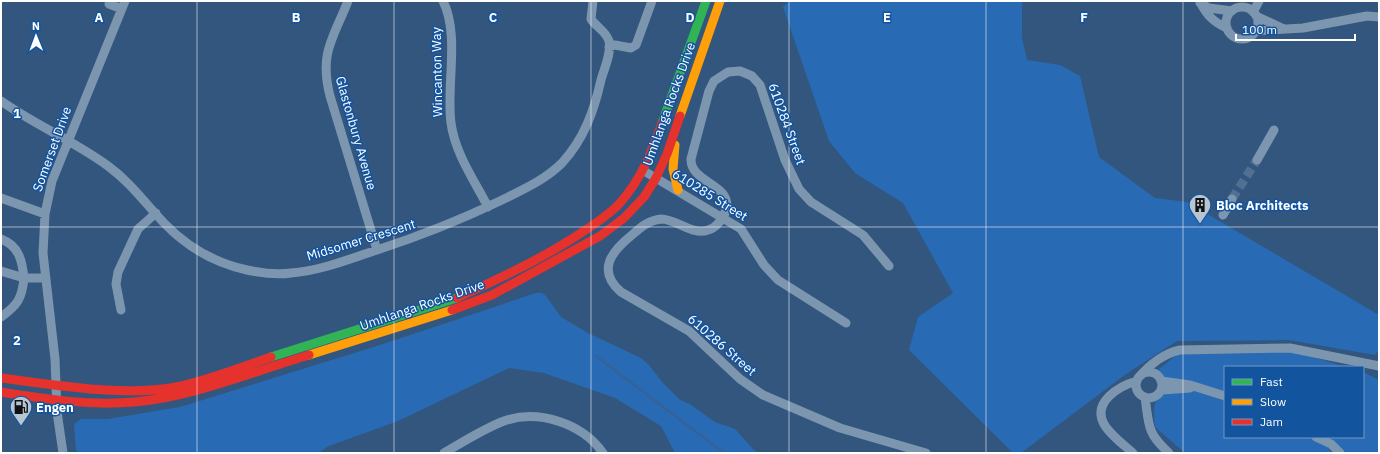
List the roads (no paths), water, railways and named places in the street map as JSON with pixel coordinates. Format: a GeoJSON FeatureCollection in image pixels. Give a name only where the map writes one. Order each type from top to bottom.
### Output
{"type":"FeatureCollection","features":[{"type":"Feature","properties":{"kind":"main road","name":"Umhlanga Rocks Drive"},"geometry":{"type":"LineString","coordinates":[[1,378],[57,386],[115,390],[149,390],[181,386],[456,298],[517,270],[567,242],[600,220],[618,204],[644,171],[659,136],[706,1]]}},
{"type":"Feature","properties":{"kind":"main road","name":"Umhlanga Rocks Drive"},"geometry":{"type":"LineString","coordinates":[[1,392],[57,402],[115,405],[155,401],[179,395],[476,302],[600,236],[624,218],[644,197],[656,178],[680,116],[720,1]]}},
{"type":"Feature","properties":{"kind":"main road"},"geometry":{"type":"LineString","coordinates":[[678,190],[673,174],[673,160],[680,116]]}},
{"type":"Feature","properties":{"kind":"street","name":"Glastonbury Avenue"},"geometry":{"type":"LineString","coordinates":[[348,1],[327,53],[325,75],[377,250]]}},
{"type":"Feature","properties":{"kind":"street","name":"Wincanton Way"},"geometry":{"type":"LineString","coordinates":[[443,1],[451,24],[449,91],[451,123],[457,147],[488,207]]}},
{"type":"Feature","properties":{"kind":"street"},"geometry":{"type":"LineString","coordinates":[[593,1],[591,19],[606,34],[609,47],[615,45],[632,48],[636,45],[652,1]]}},
{"type":"Feature","properties":{"kind":"street"},"geometry":{"type":"LineString","coordinates":[[1199,2],[1208,16],[1216,24],[1227,28],[1235,37],[1241,39],[1248,38],[1256,31],[1258,26],[1255,14],[1259,1]]}},
{"type":"Feature","properties":{"kind":"street"},"geometry":{"type":"LineString","coordinates":[[1199,2],[1209,8],[1244,8],[1285,29]]}},
{"type":"Feature","properties":{"kind":"street"},"geometry":{"type":"LineString","coordinates":[[109,4],[123,5]]}},
{"type":"Feature","properties":{"kind":"street","name":"Somerset Drive"},"geometry":{"type":"LineString","coordinates":[[63,453],[45,278],[43,238],[45,214],[52,181],[123,5]]}},
{"type":"Feature","properties":{"kind":"street"},"geometry":{"type":"LineString","coordinates":[[1227,28],[1227,19],[1238,7]]}},
{"type":"Feature","properties":{"kind":"street"},"geometry":{"type":"LineString","coordinates":[[1256,31],[1317,26],[1367,16],[1379,10]]}},
{"type":"Feature","properties":{"kind":"street"},"geometry":{"type":"LineString","coordinates":[[1367,16],[1379,17]]}},
{"type":"Feature","properties":{"kind":"street","name":"Midsomer Crescent"},"geometry":{"type":"LineString","coordinates":[[1,101],[28,119],[68,140],[123,178],[138,192],[176,234],[199,252],[224,264],[253,271],[292,274],[337,263],[438,229],[488,207],[547,175],[561,164],[574,149],[591,118],[609,47]]}},
{"type":"Feature","properties":{"kind":"street","name":"610284 Street"},"geometry":{"type":"LineString","coordinates":[[723,217],[727,207],[723,195],[715,186],[695,173],[692,168],[691,158],[711,86],[722,74],[740,71],[752,76],[760,85],[785,160],[799,189],[818,206],[864,235],[889,266]]}},
{"type":"Feature","properties":{"kind":"street"},"geometry":{"type":"LineString","coordinates":[[1257,160],[1274,130]]}},
{"type":"Feature","properties":{"kind":"street","name":"610285 Street"},"geometry":{"type":"LineString","coordinates":[[644,171],[743,230],[764,265],[778,280],[846,323]]}},
{"type":"Feature","properties":{"kind":"street"},"geometry":{"type":"LineString","coordinates":[[1,198],[45,214]]}},
{"type":"Feature","properties":{"kind":"street"},"geometry":{"type":"LineString","coordinates":[[1222,215],[1232,199]]}},
{"type":"Feature","properties":{"kind":"street"},"geometry":{"type":"LineString","coordinates":[[121,310],[116,284],[118,272],[138,229],[156,213]]}},
{"type":"Feature","properties":{"kind":"street","name":"610286 Street"},"geometry":{"type":"LineString","coordinates":[[723,217],[712,228],[705,231],[692,229],[665,219],[648,223],[620,245],[611,256],[609,273],[613,284],[621,292],[689,331],[740,379],[763,395],[840,428],[926,453]]}},
{"type":"Feature","properties":{"kind":"street"},"geometry":{"type":"LineString","coordinates":[[1,239],[11,244],[18,253],[28,278],[21,298],[1,317]]}},
{"type":"Feature","properties":{"kind":"street"},"geometry":{"type":"LineString","coordinates":[[1,271],[28,278],[45,278]]}},
{"type":"Feature","properties":{"kind":"street"},"geometry":{"type":"LineString","coordinates":[[1149,397],[1137,392],[1138,378],[1150,365],[1172,352],[1180,350],[1290,348],[1379,366]]}},
{"type":"Feature","properties":{"kind":"street"},"geometry":{"type":"LineString","coordinates":[[1153,374],[1160,359]]}},
{"type":"Feature","properties":{"kind":"street"},"geometry":{"type":"LineString","coordinates":[[1133,453],[1106,428],[1103,421],[1102,412],[1106,399],[1112,392],[1144,374],[1153,374]]}},
{"type":"Feature","properties":{"kind":"street"},"geometry":{"type":"LineString","coordinates":[[1153,374],[1161,385]]}},
{"type":"Feature","properties":{"kind":"street"},"geometry":{"type":"LineString","coordinates":[[1169,453],[1154,439],[1148,426],[1147,415],[1149,397],[1161,385],[1183,383],[1224,396]]}},
{"type":"Feature","properties":{"kind":"street"},"geometry":{"type":"LineString","coordinates":[[444,453],[500,423],[528,417],[552,420],[571,426],[585,435],[603,453]]}},
{"type":"Feature","properties":{"kind":"street"},"geometry":{"type":"LineString","coordinates":[[1318,438],[1331,444],[1340,453]]}},
{"type":"Feature","properties":{"kind":"waterway"},"geometry":{"type":"LineString","coordinates":[[596,356],[724,453]]}},
{"type":"Feature","properties":{"kind":"tunnel"},"geometry":{"type":"LineString","coordinates":[[1232,199],[1257,160]]}},
{"type":"Feature","properties":{"kind":"place","name":"Bloc Architects"},"geometry":{"type":"Point","coordinates":[1200,224]}},
{"type":"Feature","properties":{"kind":"place","name":"Engen"},"geometry":{"type":"Point","coordinates":[21,426]}}]}
